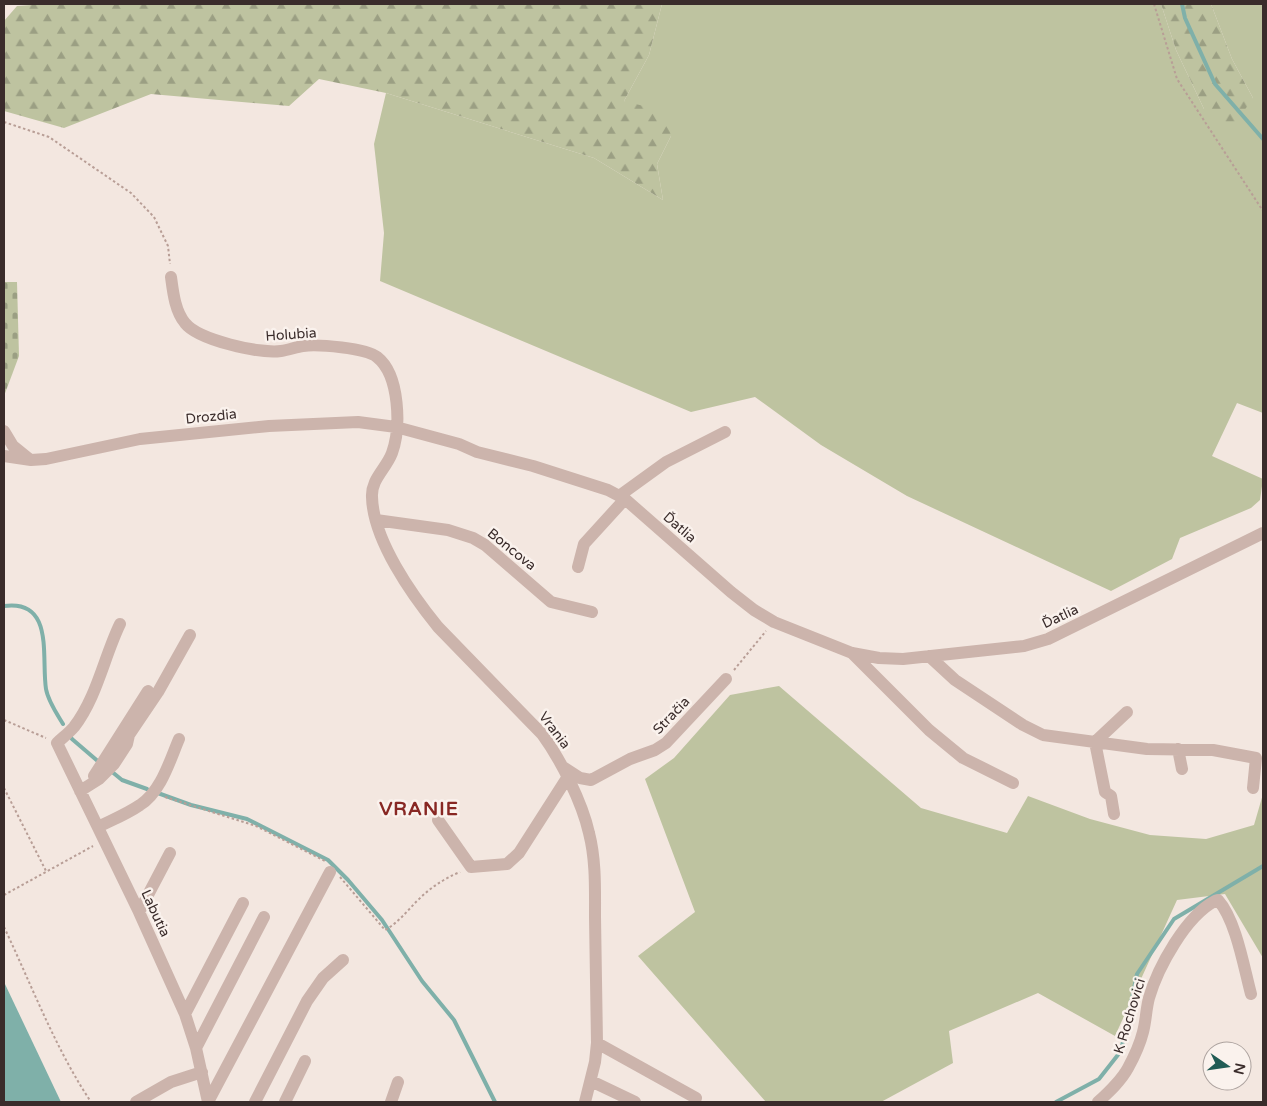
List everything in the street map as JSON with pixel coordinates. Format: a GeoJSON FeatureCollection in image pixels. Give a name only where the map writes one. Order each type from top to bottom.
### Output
{"type":"FeatureCollection","features":[{"type":"Feature","properties":{"kind":"street","name":"Holubia"},"geometry":{"type":"LineString","coordinates":[[171,277],[175,300],[184,322],[196,331],[222,342],[248,349],[270,352],[304,346],[343,348],[370,353],[377,357],[392,379],[398,410],[396,428]]}},
{"type":"Feature","properties":{"kind":"street","name":"Drozdia"},"geometry":{"type":"LineString","coordinates":[[4,456],[31,460],[58,458],[105,445],[140,439],[213,431],[336,422],[358,422],[396,428]]}},
{"type":"Feature","properties":{"kind":"street","name":"Ďatlia"},"geometry":{"type":"LineString","coordinates":[[396,428],[459,444],[477,452],[533,466],[608,490],[622,497],[754,610],[774,622],[852,653],[879,658],[903,659],[1024,646],[1048,639],[1263,533]]}},
{"type":"Feature","properties":{"kind":"street","name":"Vrania"},"geometry":{"type":"LineString","coordinates":[[396,428],[392,452],[375,481],[372,489],[372,498],[381,534],[401,577],[438,627],[542,734],[565,772],[584,816],[592,849],[595,882],[597,1043],[591,1081],[584,1102]]}},
{"type":"Feature","properties":{"kind":"street"},"geometry":{"type":"LineString","coordinates":[[4,431],[13,446],[31,460]]}},
{"type":"Feature","properties":{"kind":"street"},"geometry":{"type":"LineString","coordinates":[[578,567],[584,544],[622,497],[666,462],[725,432]]}},
{"type":"Feature","properties":{"kind":"street","name":"Boncova"},"geometry":{"type":"LineString","coordinates":[[376,520],[448,530],[473,538],[485,545],[551,602],[592,612]]}},
{"type":"Feature","properties":{"kind":"street"},"geometry":{"type":"LineString","coordinates":[[57,743],[74,727],[93,694],[110,645],[120,624]]}},
{"type":"Feature","properties":{"kind":"street"},"geometry":{"type":"LineString","coordinates":[[80,791],[99,779],[114,764],[127,744],[129,735],[158,692],[190,635]]}},
{"type":"Feature","properties":{"kind":"street","name":"Ďatlia"},"geometry":{"type":"LineString","coordinates":[[852,653],[929,730],[963,758],[1013,784]]}},
{"type":"Feature","properties":{"kind":"street"},"geometry":{"type":"LineString","coordinates":[[929,656],[955,680],[1023,725],[1043,735],[1147,749],[1213,750],[1256,758],[1254,788]]}},
{"type":"Feature","properties":{"kind":"street","name":"Stračia"},"geometry":{"type":"LineString","coordinates":[[565,772],[592,780],[630,759],[655,750],[666,743],[726,679]]}},
{"type":"Feature","properties":{"kind":"street"},"geometry":{"type":"LineString","coordinates":[[80,791],[98,770],[148,691]]}},
{"type":"Feature","properties":{"kind":"street"},"geometry":{"type":"LineString","coordinates":[[1095,742],[1127,712]]}},
{"type":"Feature","properties":{"kind":"street"},"geometry":{"type":"LineString","coordinates":[[98,827],[141,804],[152,793],[161,779],[180,739]]}},
{"type":"Feature","properties":{"kind":"street"},"geometry":{"type":"LineString","coordinates":[[1095,742],[1105,792],[1111,796],[1114,814]]}},
{"type":"Feature","properties":{"kind":"street","name":"Labutia"},"geometry":{"type":"LineString","coordinates":[[57,743],[139,912],[185,1014],[196,1048],[208,1102]]}},
{"type":"Feature","properties":{"kind":"street"},"geometry":{"type":"LineString","coordinates":[[1178,749],[1182,769]]}},
{"type":"Feature","properties":{"kind":"street"},"geometry":{"type":"LineString","coordinates":[[438,820],[471,868],[507,864],[519,853],[565,772]]}},
{"type":"Feature","properties":{"kind":"street"},"geometry":{"type":"LineString","coordinates":[[139,912],[170,853]]}},
{"type":"Feature","properties":{"kind":"street"},"geometry":{"type":"LineString","coordinates":[[208,1102],[331,869]]}},
{"type":"Feature","properties":{"kind":"street","name":"K Rochovici"},"geometry":{"type":"LineString","coordinates":[[1098,1102],[1120,1080],[1134,1056],[1143,1032],[1150,995],[1173,946],[1191,922],[1209,904],[1215,901],[1218,900],[1223,907],[1235,932],[1251,994]]}},
{"type":"Feature","properties":{"kind":"street"},"geometry":{"type":"LineString","coordinates":[[185,1014],[243,903]]}},
{"type":"Feature","properties":{"kind":"street"},"geometry":{"type":"LineString","coordinates":[[196,1048],[264,917]]}},
{"type":"Feature","properties":{"kind":"street"},"geometry":{"type":"LineString","coordinates":[[255,1102],[306,1001],[323,978],[343,960]]}},
{"type":"Feature","properties":{"kind":"street"},"geometry":{"type":"LineString","coordinates":[[597,1043],[696,1098]]}},
{"type":"Feature","properties":{"kind":"street"},"geometry":{"type":"LineString","coordinates":[[285,1102],[305,1061]]}},
{"type":"Feature","properties":{"kind":"street"},"geometry":{"type":"LineString","coordinates":[[136,1102],[171,1082],[202,1072]]}},
{"type":"Feature","properties":{"kind":"street"},"geometry":{"type":"LineString","coordinates":[[591,1081],[635,1102]]}},
{"type":"Feature","properties":{"kind":"street"},"geometry":{"type":"LineString","coordinates":[[392,1102],[398,1082]]}},
{"type":"Feature","properties":{"kind":"path"},"geometry":{"type":"LineString","coordinates":[[1154,4],[1177,78],[1263,211]]}},
{"type":"Feature","properties":{"kind":"path"},"geometry":{"type":"LineString","coordinates":[[4,122],[49,137],[131,192],[154,217],[161,229],[168,246],[171,277]]}},
{"type":"Feature","properties":{"kind":"path"},"geometry":{"type":"LineString","coordinates":[[726,679],[774,622]]}},
{"type":"Feature","properties":{"kind":"path"},"geometry":{"type":"LineString","coordinates":[[4,720],[57,743]]}},
{"type":"Feature","properties":{"kind":"path"},"geometry":{"type":"LineString","coordinates":[[4,788],[46,871]]}},
{"type":"Feature","properties":{"kind":"path"},"geometry":{"type":"LineString","coordinates":[[152,793],[256,826],[331,869],[388,928],[440,881],[471,868]]}},
{"type":"Feature","properties":{"kind":"path"},"geometry":{"type":"LineString","coordinates":[[4,896],[104,840]]}},
{"type":"Feature","properties":{"kind":"path"},"geometry":{"type":"LineString","coordinates":[[4,927],[58,1043],[80,1087],[91,1102]]}},
{"type":"Feature","properties":{"kind":"green space"},"geometry":{"type":"Polygon","coordinates":[[[46,4],[662,4],[649,55],[624,101],[667,112],[671,136],[657,164],[663,200],[594,158],[386,93],[319,79],[289,106],[151,94],[64,128],[4,111],[4,21],[17,6],[46,4]]]}},
{"type":"Feature","properties":{"kind":"green space"},"geometry":{"type":"Polygon","coordinates":[[[662,4],[1161,4],[1176,50],[1204,109],[1253,98],[1232,59],[1211,4],[1263,4],[1263,413],[1237,403],[1212,456],[1263,479],[1260,500],[1251,508],[1180,538],[1172,559],[1111,591],[907,496],[821,445],[755,397],[691,412],[380,281],[384,233],[374,144],[386,93],[594,158],[663,200],[657,164],[671,136],[624,101],[649,55],[662,4]]]}},
{"type":"Feature","properties":{"kind":"green space"},"geometry":{"type":"Polygon","coordinates":[[[1161,4],[1211,4],[1232,59],[1253,98],[1232,128],[1204,109],[1176,50],[1161,4]]]}},
{"type":"Feature","properties":{"kind":"green space"},"geometry":{"type":"Polygon","coordinates":[[[4,282],[17,282],[19,356],[4,396],[4,282]]]}},
{"type":"Feature","properties":{"kind":"green space"},"geometry":{"type":"Polygon","coordinates":[[[779,686],[921,808],[1007,833],[1028,796],[1090,819],[1150,835],[1206,839],[1254,825],[1263,794],[1263,958],[1225,894],[1177,900],[1115,1036],[1038,993],[949,1031],[953,1063],[881,1102],[766,1102],[638,956],[695,912],[645,779],[674,758],[730,695],[779,686]]]}},
{"type":"Feature","properties":{"kind":"water"},"geometry":{"type":"Polygon","coordinates":[[[4,982],[61,1102],[4,1102],[4,982]]]}},
{"type":"Feature","properties":{"kind":"waterway"},"geometry":{"type":"LineString","coordinates":[[1182,4],[1185,18],[1215,84],[1263,139]]}},
{"type":"Feature","properties":{"kind":"waterway"},"geometry":{"type":"LineString","coordinates":[[4,606],[20,606],[31,612],[38,621],[44,647],[47,694],[63,724]]}},
{"type":"Feature","properties":{"kind":"waterway"},"geometry":{"type":"LineString","coordinates":[[69,734],[72,739],[100,763]]}},
{"type":"Feature","properties":{"kind":"waterway"},"geometry":{"type":"LineString","coordinates":[[111,771],[122,780],[147,789]]}},
{"type":"Feature","properties":{"kind":"waterway"},"geometry":{"type":"LineString","coordinates":[[155,792],[191,805],[247,819],[328,860],[382,920],[422,981],[454,1020],[495,1102]]}},
{"type":"Feature","properties":{"kind":"waterway"},"geometry":{"type":"LineString","coordinates":[[1056,1102],[1099,1079],[1121,1051],[1137,974],[1174,919],[1263,866]]}},
{"type":"Feature","properties":{"kind":"district","name":"VRANIE"},"geometry":{"type":"Point","coordinates":[419,808]}}]}
